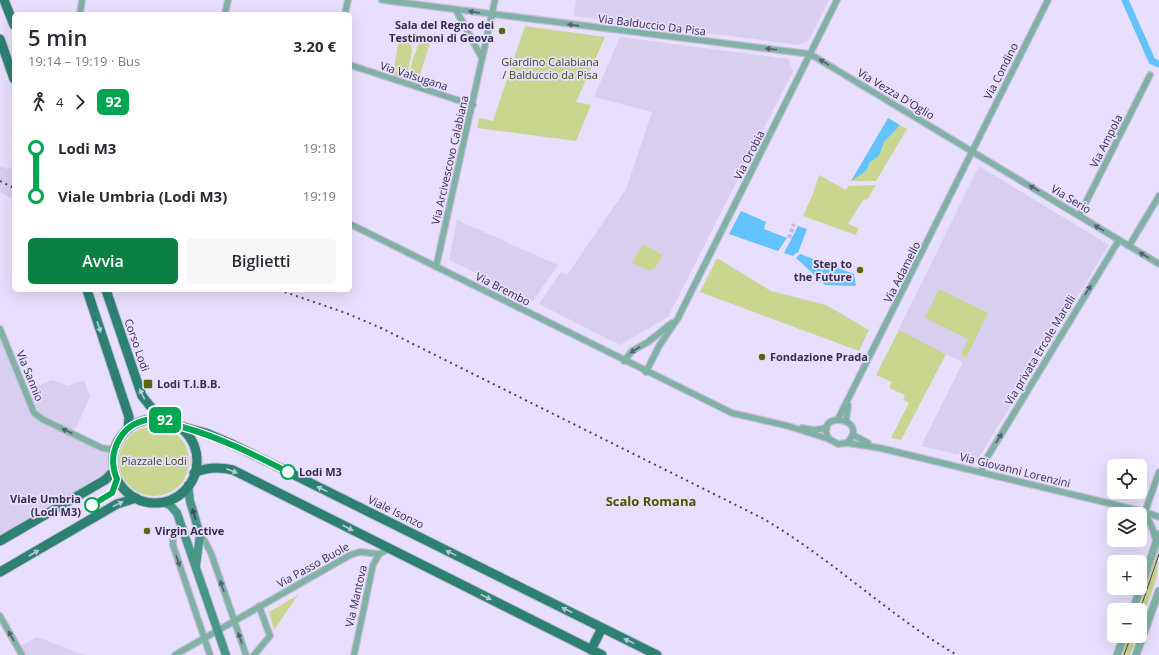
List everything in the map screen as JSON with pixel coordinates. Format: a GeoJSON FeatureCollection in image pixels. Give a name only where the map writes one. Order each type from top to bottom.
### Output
{"type":"FeatureCollection","features":[{"type":"Feature","properties":{"kind":"main road"},"geometry":{"type":"LineString","coordinates":[[4,0],[12,19]]}},
{"type":"Feature","properties":{"kind":"main road"},"geometry":{"type":"LineString","coordinates":[[0,39],[12,72]]}},
{"type":"Feature","properties":{"kind":"main road"},"geometry":{"type":"LineString","coordinates":[[88,292],[127,413],[128,429]]}},
{"type":"Feature","properties":{"kind":"main road","name":"Corso Lodi"},"geometry":{"type":"LineString","coordinates":[[107,292],[142,396],[154,411],[172,423]]}},
{"type":"Feature","properties":{"kind":"main road"},"geometry":{"type":"LineString","coordinates":[[149,419],[172,423],[188,436],[194,446],[196,461],[194,473],[188,485],[177,496],[162,502],[151,502],[136,498],[119,482],[114,471],[113,456],[120,437],[136,423],[149,419]]}},
{"type":"Feature","properties":{"kind":"main road","name":"Viale Isonzo"},"geometry":{"type":"LineString","coordinates":[[172,423],[206,433],[234,445],[657,655]]}},
{"type":"Feature","properties":{"kind":"main road"},"geometry":{"type":"LineString","coordinates":[[194,473],[207,469],[220,468],[233,470],[590,652],[602,655]]}},
{"type":"Feature","properties":{"kind":"main road"},"geometry":{"type":"LineString","coordinates":[[0,541],[105,480],[114,471]]}},
{"type":"Feature","properties":{"kind":"main road"},"geometry":{"type":"LineString","coordinates":[[188,485],[190,501],[200,532],[196,568]]}},
{"type":"Feature","properties":{"kind":"main road"},"geometry":{"type":"LineString","coordinates":[[0,572],[117,504],[136,498]]}},
{"type":"Feature","properties":{"kind":"main road"},"geometry":{"type":"LineString","coordinates":[[162,502],[174,508],[226,655]]}},
{"type":"Feature","properties":{"kind":"main road"},"geometry":{"type":"LineString","coordinates":[[590,652],[602,628]]}},
{"type":"Feature","properties":{"kind":"street"},"geometry":{"type":"LineString","coordinates":[[80,12],[82,0]]}},
{"type":"Feature","properties":{"kind":"street"},"geometry":{"type":"LineString","coordinates":[[225,12],[228,0]]}},
{"type":"Feature","properties":{"kind":"street"},"geometry":{"type":"LineString","coordinates":[[345,12],[348,0]]}},
{"type":"Feature","properties":{"kind":"street","name":"Via Balduccio Da Pisa"},"geometry":{"type":"LineString","coordinates":[[382,0],[810,54]]}},
{"type":"Feature","properties":{"kind":"street","name":"Via Arcivescovo Calabiana"},"geometry":{"type":"LineString","coordinates":[[436,266],[473,105],[495,0]]}},
{"type":"Feature","properties":{"kind":"street","name":"Via Orobia"},"geometry":{"type":"LineString","coordinates":[[646,372],[655,354],[678,318],[837,0]]}},
{"type":"Feature","properties":{"kind":"street","name":"Via Condino"},"geometry":{"type":"LineString","coordinates":[[972,152],[1048,0]]}},
{"type":"Feature","properties":{"kind":"street"},"geometry":{"type":"LineString","coordinates":[[456,10],[482,58]]}},
{"type":"Feature","properties":{"kind":"street","name":"Via Vezza D'Oglio"},"geometry":{"type":"LineString","coordinates":[[810,54],[972,152]]}},
{"type":"Feature","properties":{"kind":"street","name":"Via Valsugana"},"geometry":{"type":"LineString","coordinates":[[352,66],[473,105]]}},
{"type":"Feature","properties":{"kind":"street","name":"Via Ampola"},"geometry":{"type":"LineString","coordinates":[[1079,216],[1150,75]]}},
{"type":"Feature","properties":{"kind":"street","name":"Via Serio"},"geometry":{"type":"LineString","coordinates":[[972,152],[1159,264]]}},
{"type":"Feature","properties":{"kind":"street","name":"Via Adamello"},"geometry":{"type":"LineString","coordinates":[[848,400],[972,152]]}},
{"type":"Feature","properties":{"kind":"street"},"geometry":{"type":"LineString","coordinates":[[1129,246],[1159,196]]}},
{"type":"Feature","properties":{"kind":"street","name":"Via Brembo"},"geometry":{"type":"LineString","coordinates":[[352,225],[646,372]]}},
{"type":"Feature","properties":{"kind":"street","name":"Via privata Ercole Marelli"},"geometry":{"type":"LineString","coordinates":[[981,472],[985,461],[1119,240]]}},
{"type":"Feature","properties":{"kind":"street"},"geometry":{"type":"LineString","coordinates":[[624,361],[632,351],[648,342],[678,318]]}},
{"type":"Feature","properties":{"kind":"street","name":"Via Sannio"},"geometry":{"type":"LineString","coordinates":[[0,329],[34,413],[42,419],[102,448],[109,449],[116,446]]}},
{"type":"Feature","properties":{"kind":"street"},"geometry":{"type":"LineString","coordinates":[[648,342],[654,345],[655,354]]}},
{"type":"Feature","properties":{"kind":"street","name":"Via Giovanni Lorenzini"},"geometry":{"type":"LineString","coordinates":[[646,372],[732,413],[788,426],[830,439],[838,444],[848,443],[880,448],[1124,507]]}},
{"type":"Feature","properties":{"kind":"street"},"geometry":{"type":"LineString","coordinates":[[838,419],[848,400]]}},
{"type":"Feature","properties":{"kind":"street"},"geometry":{"type":"LineString","coordinates":[[846,421],[848,400]]}},
{"type":"Feature","properties":{"kind":"street"},"geometry":{"type":"LineString","coordinates":[[830,439],[827,428],[831,422],[838,419],[846,421],[851,427],[853,435],[848,443]]}},
{"type":"Feature","properties":{"kind":"street","name":"Via Giovanni Lorenzini"},"geometry":{"type":"LineString","coordinates":[[788,426],[814,430],[827,428]]}},
{"type":"Feature","properties":{"kind":"street","name":"Via Giovanni Lorenzini"},"geometry":{"type":"LineString","coordinates":[[853,435],[862,441],[880,448]]}},
{"type":"Feature","properties":{"kind":"street"},"geometry":{"type":"LineString","coordinates":[[1147,507],[1159,472]]}},
{"type":"Feature","properties":{"kind":"street","name":"Via Giovanni Lorenzini"},"geometry":{"type":"LineString","coordinates":[[1147,513],[1159,517]]}},
{"type":"Feature","properties":{"kind":"street"},"geometry":{"type":"LineString","coordinates":[[1147,516],[1156,542]]}},
{"type":"Feature","properties":{"kind":"street"},"geometry":{"type":"LineString","coordinates":[[181,526],[173,538],[173,545],[210,655]]}},
{"type":"Feature","properties":{"kind":"street"},"geometry":{"type":"LineString","coordinates":[[200,532],[211,552],[246,655]]}},
{"type":"Feature","properties":{"kind":"street"},"geometry":{"type":"LineString","coordinates":[[1135,603],[1159,534]]}},
{"type":"Feature","properties":{"kind":"street","name":"Via Mantova"},"geometry":{"type":"LineString","coordinates":[[354,655],[372,570],[379,554],[389,549]]}},
{"type":"Feature","properties":{"kind":"street","name":"Via Passo Buole"},"geometry":{"type":"LineString","coordinates":[[175,655],[354,553],[360,552],[379,554]]}},
{"type":"Feature","properties":{"kind":"street"},"geometry":{"type":"LineString","coordinates":[[1136,655],[1159,591]]}},
{"type":"Feature","properties":{"kind":"street"},"geometry":{"type":"LineString","coordinates":[[254,655],[270,636],[259,606]]}},
{"type":"Feature","properties":{"kind":"street"},"geometry":{"type":"LineString","coordinates":[[0,616],[22,655]]}},
{"type":"Feature","properties":{"kind":"street"},"geometry":{"type":"LineString","coordinates":[[1117,655],[1121,643]]}},
{"type":"Feature","properties":{"kind":"shaded area"},"geometry":{"type":"Polygon","coordinates":[[[576,0],[829,0],[809,40],[798,45],[574,16],[576,0]]]}},
{"type":"Feature","properties":{"kind":"shaded area"},"geometry":{"type":"Polygon","coordinates":[[[620,37],[788,59],[793,71],[668,317],[620,345],[539,304],[561,272],[567,275],[626,189],[652,112],[594,97],[620,37]]]}},
{"type":"Feature","properties":{"kind":"shaded area"},"geometry":{"type":"Polygon","coordinates":[[[0,166],[7,169],[12,168],[12,198],[0,192],[0,166]]]}},
{"type":"Feature","properties":{"kind":"shaded area"},"geometry":{"type":"Polygon","coordinates":[[[979,166],[1109,245],[978,459],[921,446],[963,362],[898,331],[979,166]]]}},
{"type":"Feature","properties":{"kind":"shaded area"},"geometry":{"type":"Polygon","coordinates":[[[457,220],[558,265],[533,301],[449,260],[457,220]]]}},
{"type":"Feature","properties":{"kind":"shaded area"},"geometry":{"type":"Polygon","coordinates":[[[0,331],[24,391],[53,380],[67,386],[84,380],[90,397],[72,436],[113,454],[114,473],[0,538],[0,331]]]}},
{"type":"Feature","properties":{"kind":"shaded area"},"geometry":{"type":"Polygon","coordinates":[[[37,637],[85,655],[25,655],[20,646],[37,637]]]}},
{"type":"Feature","properties":{"kind":"green space","name":"Giardino Calabiana / Balduccio da Pisa"},"geometry":{"type":"Polygon","coordinates":[[[525,26],[605,37],[576,102],[591,105],[576,141],[477,128],[479,118],[493,121],[525,26]]]}},
{"type":"Feature","properties":{"kind":"green space"},"geometry":{"type":"Polygon","coordinates":[[[399,37],[409,38],[412,51],[407,75],[401,79],[393,76],[399,37]]]}},
{"type":"Feature","properties":{"kind":"green space"},"geometry":{"type":"Polygon","coordinates":[[[421,39],[431,40],[417,84],[412,82],[411,66],[421,39]]]}},
{"type":"Feature","properties":{"kind":"green space"},"geometry":{"type":"Polygon","coordinates":[[[900,125],[907,129],[876,181],[851,181],[866,171],[870,162],[879,156],[884,142],[900,125]]]}},
{"type":"Feature","properties":{"kind":"green space"},"geometry":{"type":"Polygon","coordinates":[[[819,175],[846,190],[848,186],[876,185],[868,199],[863,200],[848,224],[858,228],[856,235],[803,216],[813,194],[819,175]]]}},
{"type":"Feature","properties":{"kind":"green space"},"geometry":{"type":"Polygon","coordinates":[[[643,244],[663,255],[656,266],[650,271],[632,263],[643,244]]]}},
{"type":"Feature","properties":{"kind":"green space"},"geometry":{"type":"Polygon","coordinates":[[[717,258],[771,291],[826,305],[869,330],[859,351],[700,292],[717,258]]]}},
{"type":"Feature","properties":{"kind":"green space"},"geometry":{"type":"Polygon","coordinates":[[[939,289],[988,313],[966,358],[961,355],[968,339],[925,318],[939,289]]]}},
{"type":"Feature","properties":{"kind":"green space"},"geometry":{"type":"Polygon","coordinates":[[[899,330],[946,354],[901,440],[891,438],[909,403],[903,400],[905,395],[889,388],[892,382],[876,375],[899,330]]]}},
{"type":"Feature","properties":{"kind":"green space","name":"Piazzale Lodi"},"geometry":{"type":"Polygon","coordinates":[[[154,426],[167,429],[179,436],[186,448],[189,461],[186,474],[179,486],[167,493],[154,496],[141,493],[129,486],[122,474],[119,461],[122,448],[129,436],[141,429],[154,426]]]}},
{"type":"Feature","properties":{"kind":"green space"},"geometry":{"type":"Polygon","coordinates":[[[1159,546],[1157,576],[1147,605],[1147,603],[1139,603],[1142,595],[1147,595],[1147,581],[1159,546]]]}},
{"type":"Feature","properties":{"kind":"green space"},"geometry":{"type":"Polygon","coordinates":[[[298,595],[274,630],[269,612],[298,595]]]}},
{"type":"Feature","properties":{"kind":"green space"},"geometry":{"type":"Polygon","coordinates":[[[1125,643],[1134,643],[1130,655],[1121,655],[1125,643]]]}},
{"type":"Feature","properties":{"kind":"water"},"geometry":{"type":"Polygon","coordinates":[[[888,118],[900,125],[884,142],[879,156],[870,162],[866,171],[851,181],[888,118]]]}},
{"type":"Feature","properties":{"kind":"water"},"geometry":{"type":"Polygon","coordinates":[[[741,211],[766,222],[764,229],[787,238],[778,251],[729,234],[741,211]]]}},
{"type":"Feature","properties":{"kind":"water"},"geometry":{"type":"Polygon","coordinates":[[[798,226],[807,229],[798,253],[793,256],[784,253],[798,226]]]}},
{"type":"Feature","properties":{"kind":"water"},"geometry":{"type":"Polygon","coordinates":[[[800,254],[854,274],[856,286],[825,285],[796,258],[800,254]]]}},
{"type":"Feature","properties":{"kind":"waterway"},"geometry":{"type":"LineString","coordinates":[[1125,0],[1152,61],[1159,64]]}},
{"type":"Feature","properties":{"kind":"tunnel"},"geometry":{"type":"LineString","coordinates":[[789,238],[794,224]]}},
{"type":"Feature","properties":{"kind":"tram line"},"geometry":{"type":"LineString","coordinates":[[1142,603],[1159,554]]}},
{"type":"Feature","properties":{"kind":"tram line"},"geometry":{"type":"LineString","coordinates":[[1124,655],[1128,643]]}},
{"type":"Feature","properties":{"kind":"railway"},"geometry":{"type":"LineString","coordinates":[[0,181],[12,187]]}},
{"type":"Feature","properties":{"kind":"railway"},"geometry":{"type":"LineString","coordinates":[[285,292],[346,313],[381,328],[762,518],[812,551],[907,622],[957,655]]}},
{"type":"Feature","properties":{"kind":"bus line","name":"92"},"geometry":{"type":"LineString","coordinates":[[92,505],[112,493],[117,479],[113,459],[116,444],[120,437],[133,425],[149,419],[168,421],[176,425],[217,437],[288,472]]}},
{"type":"Feature","properties":{"kind":"place","name":"Sala del Regno dei Testimoni di Geova"},"geometry":{"type":"Point","coordinates":[502,31]}},
{"type":"Feature","properties":{"kind":"place","name":"Step to the Future"},"geometry":{"type":"Point","coordinates":[860,270]}},
{"type":"Feature","properties":{"kind":"place","name":"Fondazione Prada"},"geometry":{"type":"Point","coordinates":[762,357]}},
{"type":"Feature","properties":{"kind":"place","name":"Lodi T.I.B.B."},"geometry":{"type":"Point","coordinates":[148,384]}},
{"type":"Feature","properties":{"kind":"place","name":"Lodi M3"},"geometry":{"type":"Point","coordinates":[288,472]}},
{"type":"Feature","properties":{"kind":"place","name":"Viale Umbria (Lodi M3)"},"geometry":{"type":"Point","coordinates":[92,505]}},
{"type":"Feature","properties":{"kind":"place","name":"Virgin Active"},"geometry":{"type":"Point","coordinates":[147,531]}},
{"type":"Feature","properties":{"kind":"district","name":"Scalo Romana"},"geometry":{"type":"Point","coordinates":[651,501]}}]}
